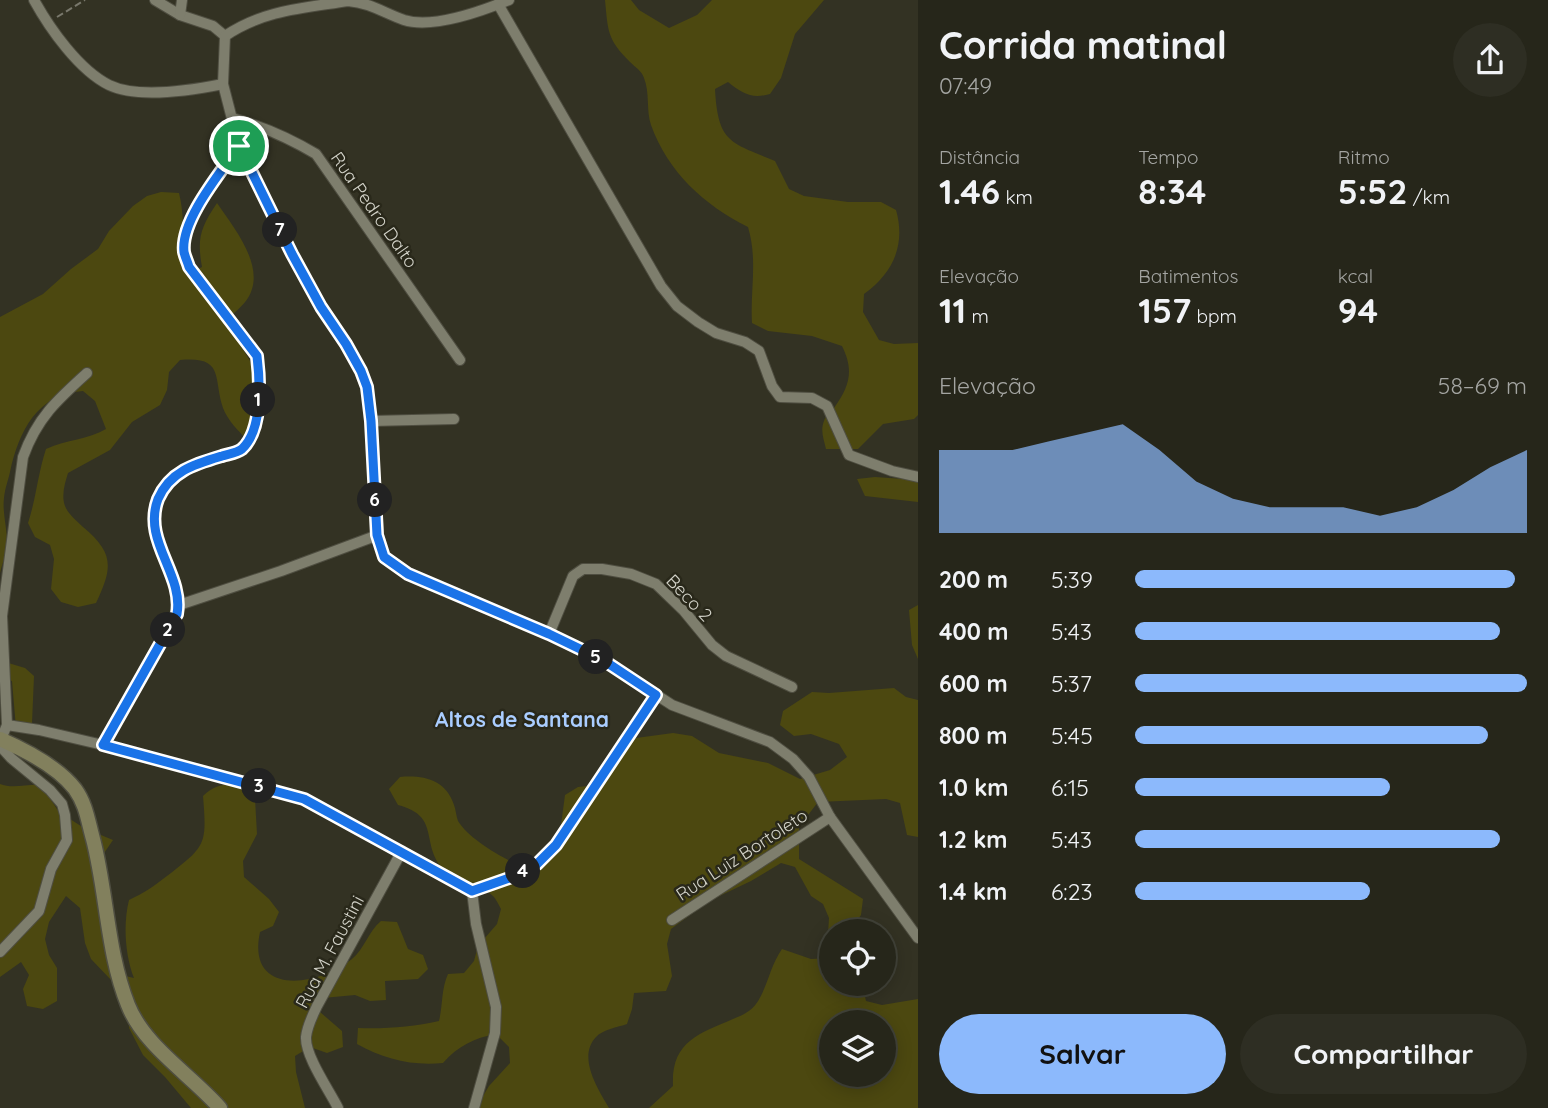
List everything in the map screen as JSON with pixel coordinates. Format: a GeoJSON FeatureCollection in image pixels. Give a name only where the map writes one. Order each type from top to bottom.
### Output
{"type":"FeatureCollection","features":[{"type":"Feature","properties":{"kind":"street"},"geometry":{"type":"LineString","coordinates":[[34,0],[47,22],[80,63],[110,85],[131,91],[165,91],[223,84]]}},
{"type":"Feature","properties":{"kind":"street"},"geometry":{"type":"LineString","coordinates":[[155,0],[180,15],[213,26],[225,36]]}},
{"type":"Feature","properties":{"kind":"street"},"geometry":{"type":"LineString","coordinates":[[180,15],[182,0]]}},
{"type":"Feature","properties":{"kind":"street"},"geometry":{"type":"LineString","coordinates":[[225,36],[246,22],[272,13],[348,1],[360,2],[404,20],[422,23],[446,19],[509,0]]}},
{"type":"Feature","properties":{"kind":"street"},"geometry":{"type":"LineString","coordinates":[[498,4],[646,262],[677,306],[716,333],[753,345],[759,351],[772,386],[780,397],[812,398],[827,406],[849,455],[892,471],[918,477]]}},
{"type":"Feature","properties":{"kind":"street"},"geometry":{"type":"LineString","coordinates":[[225,36],[223,84],[239,146],[292,254],[321,307],[346,344],[367,387],[377,535],[384,557],[408,574],[603,660],[672,705],[770,742],[793,759],[809,777],[830,817],[918,938]]}},
{"type":"Feature","properties":{"kind":"street","name":"Rua Pedro Dalto"},"geometry":{"type":"LineString","coordinates":[[232,118],[293,140],[316,154],[460,360]]}},
{"type":"Feature","properties":{"kind":"street"},"geometry":{"type":"LineString","coordinates":[[103,745],[177,614],[179,605],[175,586],[155,535],[154,515],[158,500],[165,486],[181,470],[241,450],[252,436],[257,422],[257,356],[189,267],[184,252],[185,238],[200,204],[239,146]]}},
{"type":"Feature","properties":{"kind":"street"},"geometry":{"type":"LineString","coordinates":[[0,952],[39,911],[51,869],[67,840],[65,815],[61,804],[50,790],[11,758],[0,739],[7,725],[2,616],[23,457],[31,435],[47,410],[87,373]]}},
{"type":"Feature","properties":{"kind":"street"},"geometry":{"type":"LineString","coordinates":[[371,421],[454,419]]}},
{"type":"Feature","properties":{"kind":"street"},"geometry":{"type":"LineString","coordinates":[[179,605],[377,535]]}},
{"type":"Feature","properties":{"kind":"street","name":"Beco 2"},"geometry":{"type":"LineString","coordinates":[[549,634],[573,576],[583,569],[631,574],[656,584],[684,611],[712,645],[726,656],[792,687]]}},
{"type":"Feature","properties":{"kind":"street"},"geometry":{"type":"LineString","coordinates":[[7,725],[103,745],[304,799],[472,891],[512,877],[537,864],[556,845],[656,695]]}},
{"type":"Feature","properties":{"kind":"street"},"geometry":{"type":"LineString","coordinates":[[0,739],[49,766],[74,788],[79,796],[84,805],[102,873],[117,972],[128,1007],[142,1031],[220,1108]]}},
{"type":"Feature","properties":{"kind":"street","name":"Rua Luiz Bortoleto"},"geometry":{"type":"LineString","coordinates":[[672,920],[830,817]]}},
{"type":"Feature","properties":{"kind":"street","name":"Rua M. Faustini"},"geometry":{"type":"LineString","coordinates":[[338,1108],[309,1052],[307,1030],[317,1006],[402,851]]}},
{"type":"Feature","properties":{"kind":"street"},"geometry":{"type":"LineString","coordinates":[[472,891],[476,924],[496,1007],[495,1033],[474,1108]]}},
{"type":"Feature","properties":{"kind":"path"},"geometry":{"type":"LineString","coordinates":[[47,22],[85,0]]}},
{"type":"Feature","properties":{"kind":"shaded area"},"geometry":{"type":"Polygon","coordinates":[[[605,0],[631,0],[639,10],[669,28],[697,15],[712,0],[824,0],[795,34],[781,78],[770,94],[748,94],[728,82],[715,89],[719,120],[723,131],[737,144],[775,161],[789,189],[804,196],[848,202],[881,202],[896,210],[899,235],[895,257],[883,277],[864,294],[863,312],[879,340],[894,344],[918,343],[918,415],[914,419],[883,424],[858,449],[826,449],[822,432],[824,421],[847,385],[849,370],[842,346],[812,336],[768,331],[752,323],[753,263],[748,227],[702,197],[667,158],[651,125],[643,76],[617,47],[610,34],[605,0]]]}},
{"type":"Feature","properties":{"kind":"shaded area"},"geometry":{"type":"Polygon","coordinates":[[[161,192],[179,193],[188,274],[202,267],[201,234],[217,203],[249,255],[254,278],[252,289],[241,307],[232,315],[233,333],[250,361],[254,375],[255,424],[247,440],[225,413],[215,371],[211,366],[194,360],[180,360],[169,372],[167,390],[160,405],[132,422],[110,450],[68,473],[63,493],[65,506],[100,545],[105,553],[108,570],[96,603],[78,607],[61,602],[51,589],[54,559],[50,545],[35,537],[28,523],[46,449],[106,429],[95,401],[83,391],[53,399],[33,417],[19,442],[5,491],[7,547],[0,573],[0,317],[43,294],[98,249],[109,231],[133,206],[147,196],[161,192]]]}},
{"type":"Feature","properties":{"kind":"shaded area"},"geometry":{"type":"Polygon","coordinates":[[[875,477],[918,480],[918,502],[865,496],[857,479],[875,477]]]}},
{"type":"Feature","properties":{"kind":"shaded area"},"geometry":{"type":"Polygon","coordinates":[[[918,605],[918,659],[912,645],[909,610],[918,605]]]}},
{"type":"Feature","properties":{"kind":"shaded area"},"geometry":{"type":"Polygon","coordinates":[[[5,662],[25,668],[34,676],[32,723],[16,728],[12,681],[0,677],[5,662]]]}},
{"type":"Feature","properties":{"kind":"shaded area"},"geometry":{"type":"Polygon","coordinates":[[[894,688],[906,697],[918,700],[918,837],[907,835],[900,803],[886,799],[818,802],[799,827],[799,859],[863,899],[858,919],[829,919],[823,904],[811,896],[795,867],[781,863],[709,901],[671,929],[667,944],[672,976],[666,991],[634,993],[627,1024],[602,1032],[591,1045],[588,1054],[591,1073],[609,1108],[476,1108],[489,1086],[510,1063],[509,1047],[496,1034],[467,1044],[443,1063],[398,1060],[357,1044],[358,1028],[399,1027],[439,1021],[448,974],[464,973],[474,961],[478,946],[497,924],[501,909],[487,891],[452,877],[441,867],[435,857],[425,823],[411,810],[398,805],[389,789],[400,777],[426,778],[440,785],[450,797],[463,828],[486,847],[521,866],[535,860],[559,840],[565,795],[578,787],[597,785],[622,748],[636,738],[673,733],[692,736],[719,753],[768,763],[800,779],[830,770],[847,757],[839,744],[811,734],[794,736],[780,725],[783,711],[812,692],[894,688]]]}},
{"type":"Feature","properties":{"kind":"shaded area"},"geometry":{"type":"Polygon","coordinates":[[[0,784],[41,785],[59,812],[84,828],[113,840],[96,865],[121,975],[134,978],[126,939],[129,900],[158,883],[190,858],[204,835],[203,796],[214,788],[230,785],[249,786],[255,799],[257,834],[243,861],[244,877],[269,899],[279,912],[273,926],[260,932],[259,953],[264,968],[274,976],[288,980],[321,976],[352,959],[381,921],[397,922],[408,949],[423,955],[428,969],[418,979],[385,981],[386,1000],[370,1001],[355,995],[323,998],[320,1012],[342,1031],[343,1047],[327,1053],[310,1047],[295,1056],[305,1108],[191,1108],[143,1055],[129,1028],[128,1012],[112,981],[91,959],[85,943],[80,908],[66,896],[49,922],[45,939],[49,955],[57,968],[57,1001],[43,1009],[27,1006],[23,989],[29,975],[21,962],[0,977],[0,784]]]}},
{"type":"Feature","properties":{"kind":"shaded area"},"geometry":{"type":"Polygon","coordinates":[[[782,949],[811,959],[819,959],[819,996],[865,996],[866,1001],[882,1005],[918,999],[918,1108],[649,1108],[673,1086],[674,1071],[682,1049],[698,1035],[749,1011],[763,991],[782,949]]]}},
{"type":"Feature","properties":{"kind":"district","name":"Altos de Santana"},"geometry":{"type":"Point","coordinates":[522,720]}},
{"type":"Feature","properties":{"kind":"route"},"geometry":{"type":"LineString","coordinates":[[239,146],[292,254],[321,307],[346,344],[367,387],[377,535],[384,557],[408,574],[603,660],[656,695],[556,845],[537,864],[512,877],[472,891],[304,799],[103,745],[177,614],[179,605],[175,586],[155,535],[154,515],[158,500],[165,486],[181,470],[241,450],[252,436],[257,422],[257,356],[189,267],[184,252],[185,238],[191,221],[239,146]]}}]}
